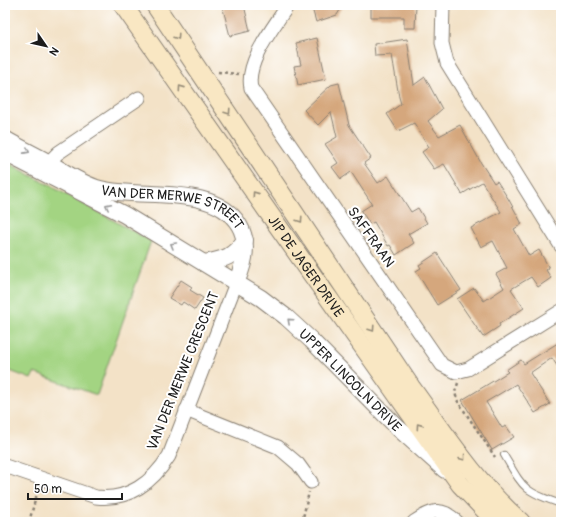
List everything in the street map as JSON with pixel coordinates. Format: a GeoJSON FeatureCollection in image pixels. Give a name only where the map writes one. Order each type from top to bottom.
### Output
{"type":"FeatureCollection","features":[{"type":"Feature","properties":{"kind":"main road","name":"JIP DE JAGER DRIVE"},"geometry":{"type":"LineString","coordinates":[[123,5],[460,484],[496,522]]}},
{"type":"Feature","properties":{"kind":"main road","name":"JIP DE JAGER DRIVE"},"geometry":{"type":"LineString","coordinates":[[155,5],[411,387],[449,440],[487,488],[522,522]]}},
{"type":"Feature","properties":{"kind":"street"},"geometry":{"type":"LineString","coordinates":[[250,75],[255,59],[288,5]]}},
{"type":"Feature","properties":{"kind":"street"},"geometry":{"type":"LineString","coordinates":[[443,5],[442,43],[447,63],[561,246]]}},
{"type":"Feature","properties":{"kind":"street","name":"SAFFRAAN"},"geometry":{"type":"LineString","coordinates":[[250,75],[251,88],[254,94],[436,359],[450,370],[463,372]]}},
{"type":"Feature","properties":{"kind":"street"},"geometry":{"type":"LineString","coordinates":[[46,168],[58,153],[139,98]]}},
{"type":"Feature","properties":{"kind":"street"},"geometry":{"type":"LineString","coordinates":[[5,139],[46,168]]}},
{"type":"Feature","properties":{"kind":"street"},"geometry":{"type":"LineString","coordinates":[[5,153],[46,168]]}},
{"type":"Feature","properties":{"kind":"street","name":"UPPER LINCOLN DRIVE"},"geometry":{"type":"LineString","coordinates":[[46,168],[261,298],[286,318],[398,428],[460,484]]}},
{"type":"Feature","properties":{"kind":"street","name":"VAN DER MERWE STREET"},"geometry":{"type":"LineString","coordinates":[[46,168],[106,191],[189,198],[212,202],[232,216],[241,227],[245,240],[246,249],[241,272],[236,283]]}},
{"type":"Feature","properties":{"kind":"street"},"geometry":{"type":"LineString","coordinates":[[204,263],[229,257],[237,251],[245,240]]}},
{"type":"Feature","properties":{"kind":"street","name":"VAN DER MERWE CRESCENT"},"geometry":{"type":"LineString","coordinates":[[5,466],[96,497],[112,498],[132,492],[150,480],[163,465],[171,451],[236,283]]}},
{"type":"Feature","properties":{"kind":"street"},"geometry":{"type":"LineString","coordinates":[[463,372],[561,311]]}},
{"type":"Feature","properties":{"kind":"street"},"geometry":{"type":"LineString","coordinates":[[186,410],[278,447],[298,464],[311,482]]}},
{"type":"Feature","properties":{"kind":"street"},"geometry":{"type":"LineString","coordinates":[[414,522],[428,513],[435,511],[444,512],[457,522]]}},
{"type":"Feature","properties":{"kind":"lane"},"geometry":{"type":"LineString","coordinates":[[504,455],[521,484],[530,492],[561,504]]}},
{"type":"Feature","properties":{"kind":"path"},"geometry":{"type":"LineString","coordinates":[[218,72],[250,75]]}},
{"type":"Feature","properties":{"kind":"path"},"geometry":{"type":"LineString","coordinates":[[463,372],[455,392],[457,400],[494,456],[502,462],[510,464]]}},
{"type":"Feature","properties":{"kind":"path"},"geometry":{"type":"LineString","coordinates":[[29,522],[41,478]]}},
{"type":"Feature","properties":{"kind":"path"},"geometry":{"type":"LineString","coordinates":[[302,522],[311,482]]}},
{"type":"Feature","properties":{"kind":"green space"},"geometry":{"type":"Polygon","coordinates":[[[5,161],[151,241],[97,395],[34,373],[31,379],[5,369],[5,161]]]}},
{"type":"Feature","properties":{"kind":"building"},"geometry":{"type":"Polygon","coordinates":[[[222,5],[244,5],[250,31],[230,36],[222,5]]]}},
{"type":"Feature","properties":{"kind":"building"},"geometry":{"type":"Polygon","coordinates":[[[322,5],[343,5],[337,15],[316,22],[312,8],[322,5]]]}},
{"type":"Feature","properties":{"kind":"building"},"geometry":{"type":"Polygon","coordinates":[[[371,5],[416,5],[415,28],[404,28],[404,17],[371,17],[371,5]]]}},
{"type":"Feature","properties":{"kind":"building"},"geometry":{"type":"Polygon","coordinates":[[[317,38],[326,79],[298,85],[294,66],[301,65],[296,43],[317,38]]]}},
{"type":"Feature","properties":{"kind":"building"},"geometry":{"type":"Polygon","coordinates":[[[407,39],[414,85],[425,77],[442,109],[428,121],[439,136],[460,125],[481,163],[494,183],[497,181],[522,224],[514,229],[529,256],[539,250],[549,268],[546,270],[551,278],[538,287],[531,277],[511,289],[524,308],[499,324],[500,326],[483,337],[457,299],[474,288],[484,301],[504,288],[496,274],[507,268],[493,241],[481,247],[471,228],[501,212],[482,182],[462,194],[444,164],[434,169],[422,152],[429,147],[414,123],[398,131],[387,114],[401,104],[392,55],[375,56],[374,44],[407,39]]]}},
{"type":"Feature","properties":{"kind":"building"},"geometry":{"type":"Polygon","coordinates":[[[339,83],[349,125],[371,158],[364,163],[378,183],[388,176],[411,212],[418,208],[427,223],[408,234],[414,243],[396,255],[390,245],[388,246],[374,222],[370,224],[361,211],[372,204],[351,172],[341,179],[332,167],[338,163],[325,144],[337,137],[331,112],[318,125],[304,110],[331,85],[339,83]]]}},
{"type":"Feature","properties":{"kind":"building"},"geometry":{"type":"Polygon","coordinates":[[[437,253],[461,290],[437,305],[416,271],[421,268],[419,265],[437,253]]]}},
{"type":"Feature","properties":{"kind":"building"},"geometry":{"type":"Polygon","coordinates":[[[181,280],[192,287],[190,290],[203,298],[195,310],[183,302],[181,305],[169,298],[181,280]]]}},
{"type":"Feature","properties":{"kind":"building"},"geometry":{"type":"Polygon","coordinates":[[[561,341],[561,372],[552,358],[530,373],[550,404],[535,413],[516,384],[486,402],[502,428],[506,426],[514,437],[492,450],[462,400],[508,372],[506,370],[521,360],[524,364],[561,341]]]}}]}
